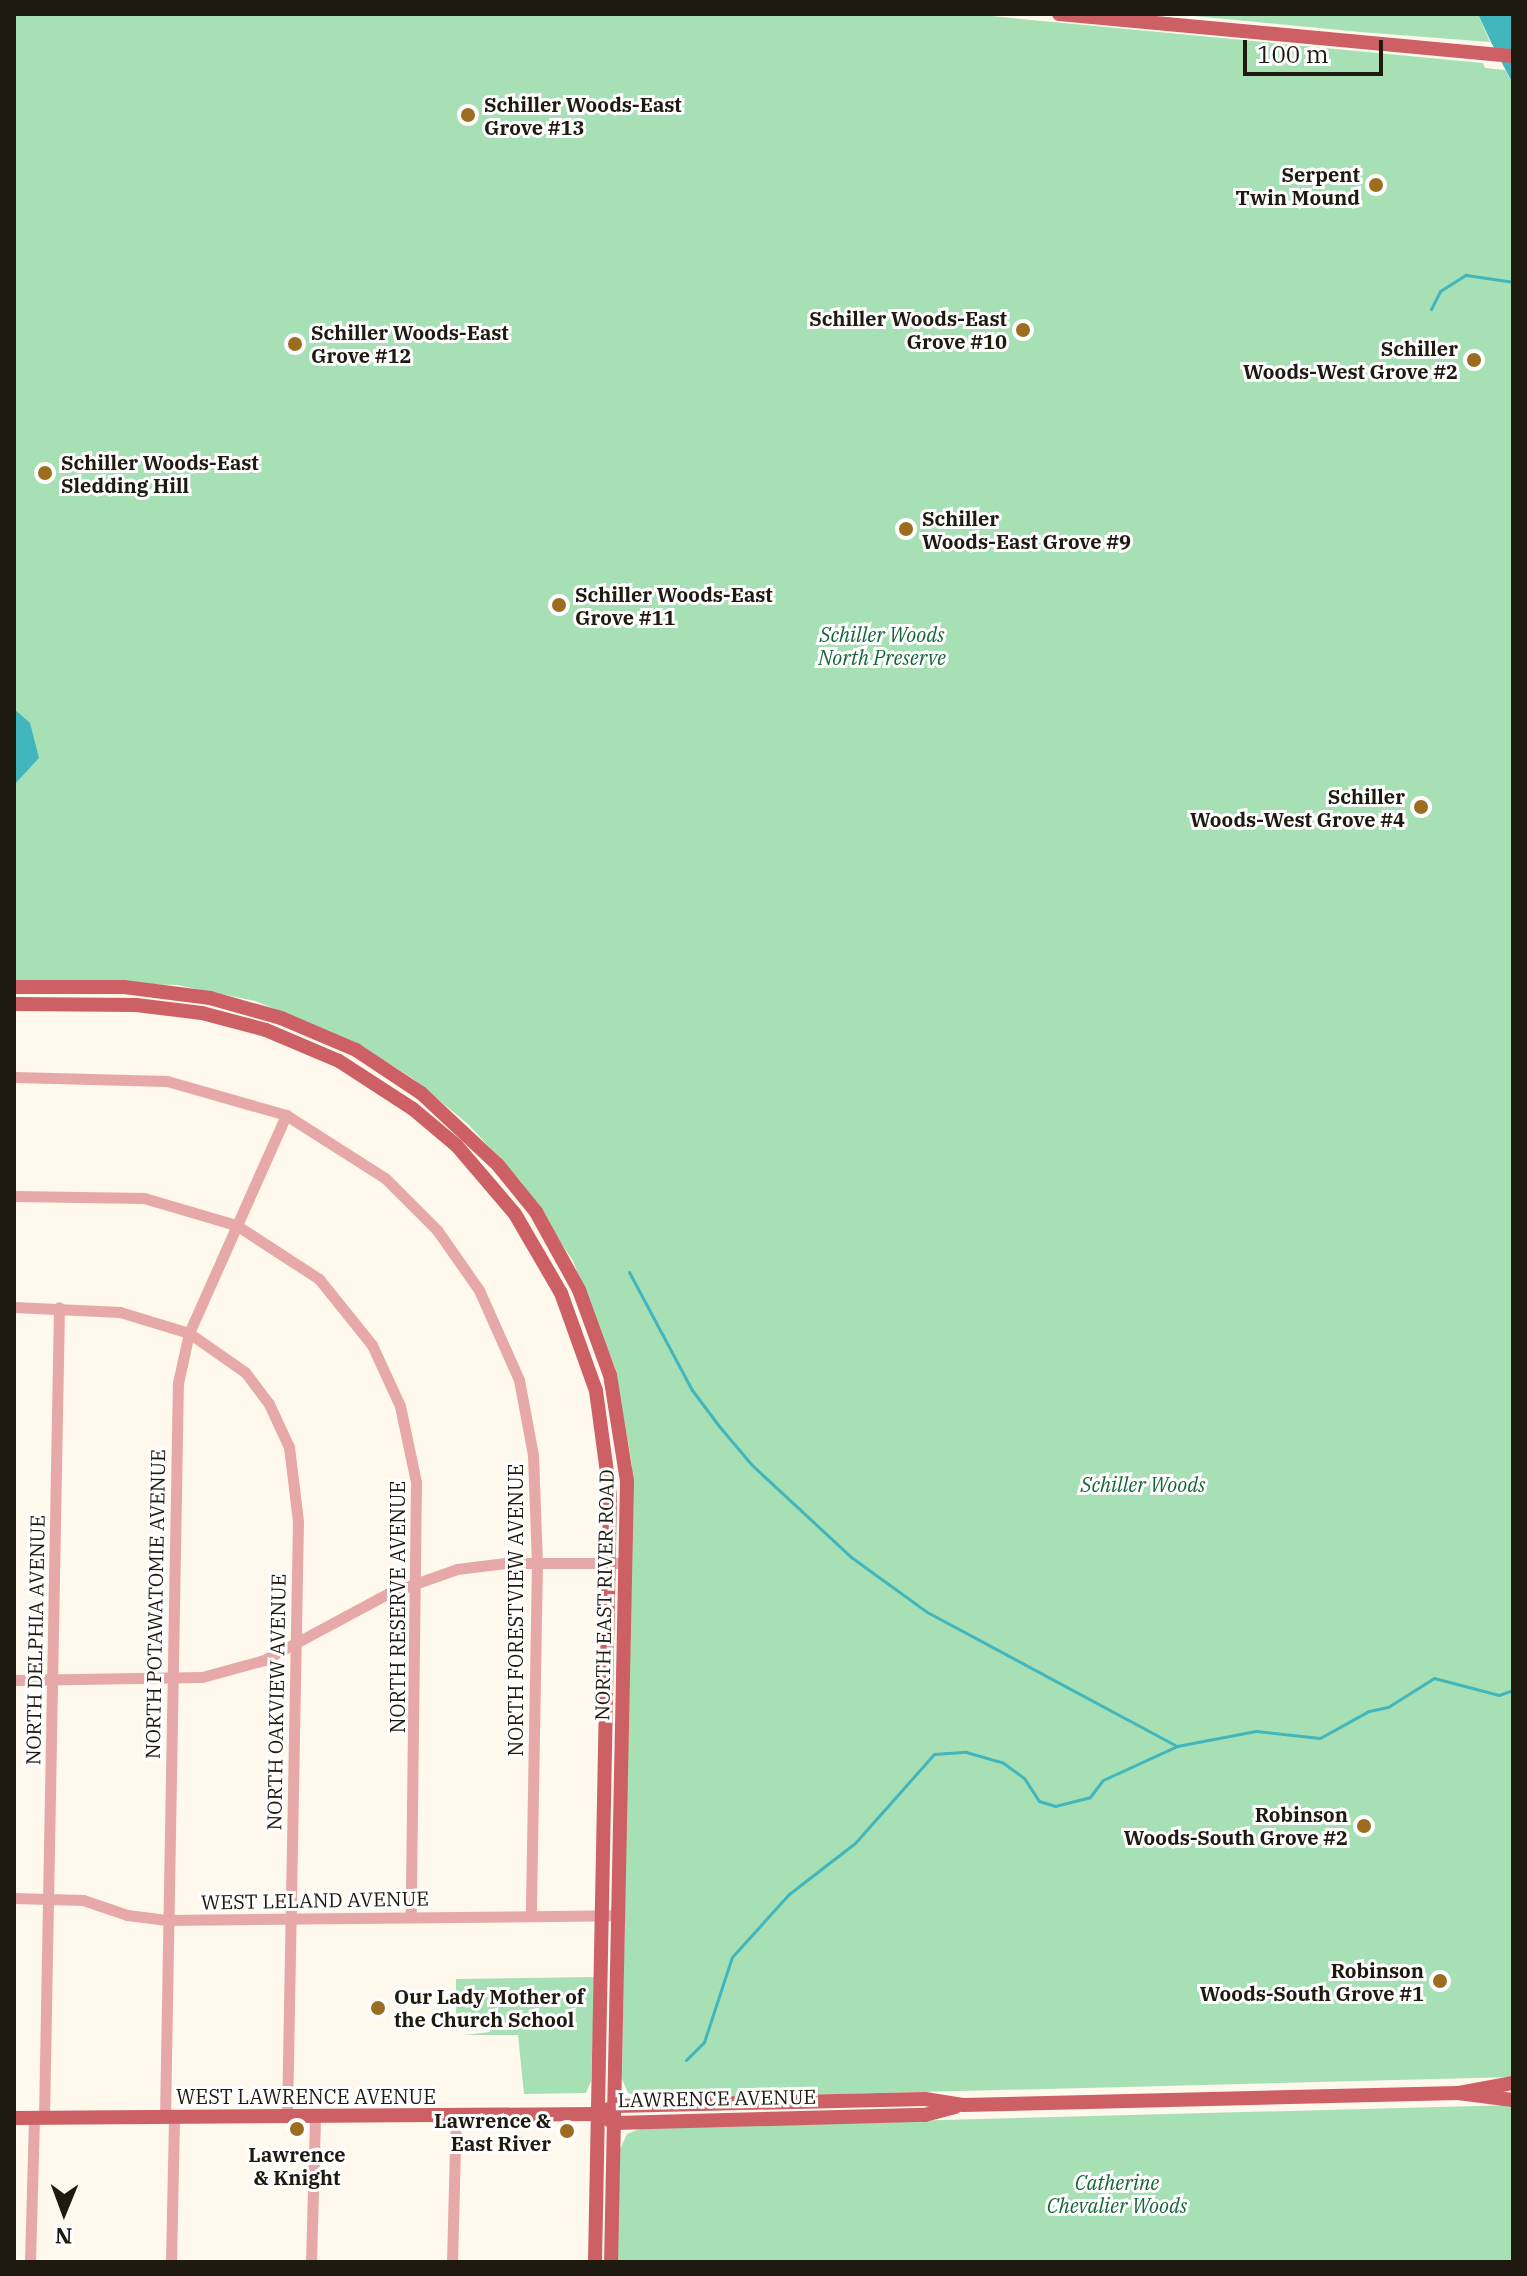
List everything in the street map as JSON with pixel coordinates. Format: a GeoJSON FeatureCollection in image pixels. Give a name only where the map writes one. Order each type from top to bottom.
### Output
{"type":"FeatureCollection","features":[{"type":"Feature","properties":{"kind":"main road"},"geometry":{"type":"LineString","coordinates":[[1059,14],[1513,56]]}},
{"type":"Feature","properties":{"kind":"main road","name":"NORTH EAST RIVER ROAD"},"geometry":{"type":"LineString","coordinates":[[14,987],[104,987],[210,998],[323,1035],[421,1093],[498,1165],[550,1235],[601,1345],[625,1453],[626,1563],[611,2262]]}},
{"type":"Feature","properties":{"kind":"main road","name":"NORTH EAST RIVER ROAD"},"geometry":{"type":"LineString","coordinates":[[14,1004],[104,1004],[202,1013],[309,1047],[413,1109],[479,1170],[539,1250],[582,1341],[605,1443],[609,1563],[595,2262]]}},
{"type":"Feature","properties":{"kind":"main road","name":"LAWRENCE AVENUE"},"geometry":{"type":"LineString","coordinates":[[1458,2093],[1513,2083]]}},
{"type":"Feature","properties":{"kind":"main road","name":"LAWRENCE AVENUE"},"geometry":{"type":"LineString","coordinates":[[598,2114],[615,2106],[925,2099],[963,2105],[1458,2093],[1513,2100]]}},
{"type":"Feature","properties":{"kind":"main road","name":"LAWRENCE AVENUE"},"geometry":{"type":"LineString","coordinates":[[598,2114],[614,2123],[925,2115],[963,2105]]}},
{"type":"Feature","properties":{"kind":"main road","name":"WEST LAWRENCE AVENUE"},"geometry":{"type":"LineString","coordinates":[[14,2118],[598,2114]]}},
{"type":"Feature","properties":{"kind":"street","name":"NORTH FORESTVIEW AVENUE"},"geometry":{"type":"LineString","coordinates":[[14,1077],[167,1081],[286,1115],[385,1178],[437,1230],[479,1290],[508,1349],[525,1403],[534,1467],[537,1562],[531,1916]]}},
{"type":"Feature","properties":{"kind":"street","name":"NORTH POTAWATOMIE AVENUE"},"geometry":{"type":"LineString","coordinates":[[171,2262],[167,1920],[176,1404],[189,1333],[286,1115]]}},
{"type":"Feature","properties":{"kind":"street","name":"NORTH RESERVE AVENUE"},"geometry":{"type":"LineString","coordinates":[[14,1196],[144,1198],[236,1225],[319,1279],[356,1321],[388,1374],[413,1454],[418,1582],[411,1917]]}},
{"type":"Feature","properties":{"kind":"street","name":"NORTH OAKVIEW AVENUE"},"geometry":{"type":"LineString","coordinates":[[14,1307],[120,1312],[189,1333],[245,1372],[269,1404],[289,1447],[298,1497],[287,2116]]}},
{"type":"Feature","properties":{"kind":"street","name":"NORTH DELPHIA AVENUE"},"geometry":{"type":"LineString","coordinates":[[30,2262],[48,1899],[59,1307]]}},
{"type":"Feature","properties":{"kind":"street"},"geometry":{"type":"LineString","coordinates":[[14,1680],[172,1680],[231,1670],[295,1647],[369,1602],[418,1582],[480,1565],[626,1563]]}},
{"type":"Feature","properties":{"kind":"street","name":"WEST LELAND AVENUE"},"geometry":{"type":"LineString","coordinates":[[14,1898],[83,1900],[127,1915],[167,1920],[619,1915]]}},
{"type":"Feature","properties":{"kind":"street"},"geometry":{"type":"LineString","coordinates":[[452,2262],[456,2114]]}},
{"type":"Feature","properties":{"kind":"street"},"geometry":{"type":"LineString","coordinates":[[311,2262],[315,2116]]}},
{"type":"Feature","properties":{"kind":"green space","name":"Schiller Woods North Preserve"},"geometry":{"type":"Polygon","coordinates":[[[14,14],[970,14],[1483,63],[1485,68],[1505,70],[1513,84],[1513,2077],[648,2099],[628,2093],[622,2079],[632,1465],[615,1368],[573,1261],[520,1181],[468,1124],[412,1078],[355,1042],[255,1001],[177,985],[14,981],[14,14]]]}},
{"type":"Feature","properties":{"kind":"green space"},"geometry":{"type":"Polygon","coordinates":[[[1174,14],[1478,14],[1490,42],[1360,32],[1174,14]]]}},
{"type":"Feature","properties":{"kind":"green space"},"geometry":{"type":"Polygon","coordinates":[[[595,1977],[591,2081],[586,2093],[524,2094],[518,2035],[464,2035],[490,2032],[489,2017],[474,2018],[456,2031],[456,1979],[595,1977]]]}},
{"type":"Feature","properties":{"kind":"green space","name":"Catherine Chevalier Woods"},"geometry":{"type":"Polygon","coordinates":[[[1513,2105],[1513,2262],[617,2262],[620,2149],[627,2134],[642,2128],[1513,2105]]]}},
{"type":"Feature","properties":{"kind":"water"},"geometry":{"type":"Polygon","coordinates":[[[1478,14],[1513,14],[1513,84],[1491,42],[1478,14]]]}},
{"type":"Feature","properties":{"kind":"water"},"geometry":{"type":"Polygon","coordinates":[[[14,709],[30,723],[39,758],[14,785],[14,709]]]}},
{"type":"Feature","properties":{"kind":"waterway"},"geometry":{"type":"LineString","coordinates":[[1431,309],[1440,291],[1466,275],[1513,282]]}},
{"type":"Feature","properties":{"kind":"waterway"},"geometry":{"type":"LineString","coordinates":[[629,1272],[692,1390],[719,1426],[752,1465],[851,1557],[927,1612],[1177,1746],[1256,1731],[1320,1738],[1369,1711],[1388,1707],[1434,1678],[1499,1695],[1513,1690]]}},
{"type":"Feature","properties":{"kind":"waterway"},"geometry":{"type":"LineString","coordinates":[[686,2060],[704,2042],[732,1957],[789,1894],[855,1843],[934,1754],[966,1752],[1002,1762],[1024,1778],[1039,1801],[1055,1806],[1090,1797],[1103,1780],[1175,1747]]}},
{"type":"Feature","properties":{"kind":"place","name":"Schiller Woods-East Grove #13"},"geometry":{"type":"Point","coordinates":[468,115]}},
{"type":"Feature","properties":{"kind":"place","name":"Serpent Twin Mound"},"geometry":{"type":"Point","coordinates":[1376,185]}},
{"type":"Feature","properties":{"kind":"place","name":"Schiller Woods-East Grove #10"},"geometry":{"type":"Point","coordinates":[1023,330]}},
{"type":"Feature","properties":{"kind":"place","name":"Schiller Woods-East Grove #12"},"geometry":{"type":"Point","coordinates":[295,344]}},
{"type":"Feature","properties":{"kind":"place","name":"Schiller Woods-West Grove #2"},"geometry":{"type":"Point","coordinates":[1474,360]}},
{"type":"Feature","properties":{"kind":"place","name":"Schiller Woods-East Sledding Hill"},"geometry":{"type":"Point","coordinates":[45,473]}},
{"type":"Feature","properties":{"kind":"place","name":"Schiller Woods-East Grove #9"},"geometry":{"type":"Point","coordinates":[906,529]}},
{"type":"Feature","properties":{"kind":"place","name":"Schiller Woods-East Grove #11"},"geometry":{"type":"Point","coordinates":[559,605]}},
{"type":"Feature","properties":{"kind":"place","name":"Schiller Woods-West Grove #4"},"geometry":{"type":"Point","coordinates":[1421,807]}},
{"type":"Feature","properties":{"kind":"place","name":"Robinson Woods-South Grove #2"},"geometry":{"type":"Point","coordinates":[1364,1826]}},
{"type":"Feature","properties":{"kind":"place","name":"Robinson Woods-South Grove #1"},"geometry":{"type":"Point","coordinates":[1440,1981]}},
{"type":"Feature","properties":{"kind":"place","name":"Our Lady Mother of the Church School"},"geometry":{"type":"Point","coordinates":[378,2008]}},
{"type":"Feature","properties":{"kind":"place","name":"Lawrence & Knight"},"geometry":{"type":"Point","coordinates":[297,2129]}},
{"type":"Feature","properties":{"kind":"place","name":"Lawrence & East River"},"geometry":{"type":"Point","coordinates":[567,2131]}},
{"type":"Feature","properties":{"kind":"park label","name":"Schiller Woods"},"geometry":{"type":"Point","coordinates":[1143,1484]}}]}
